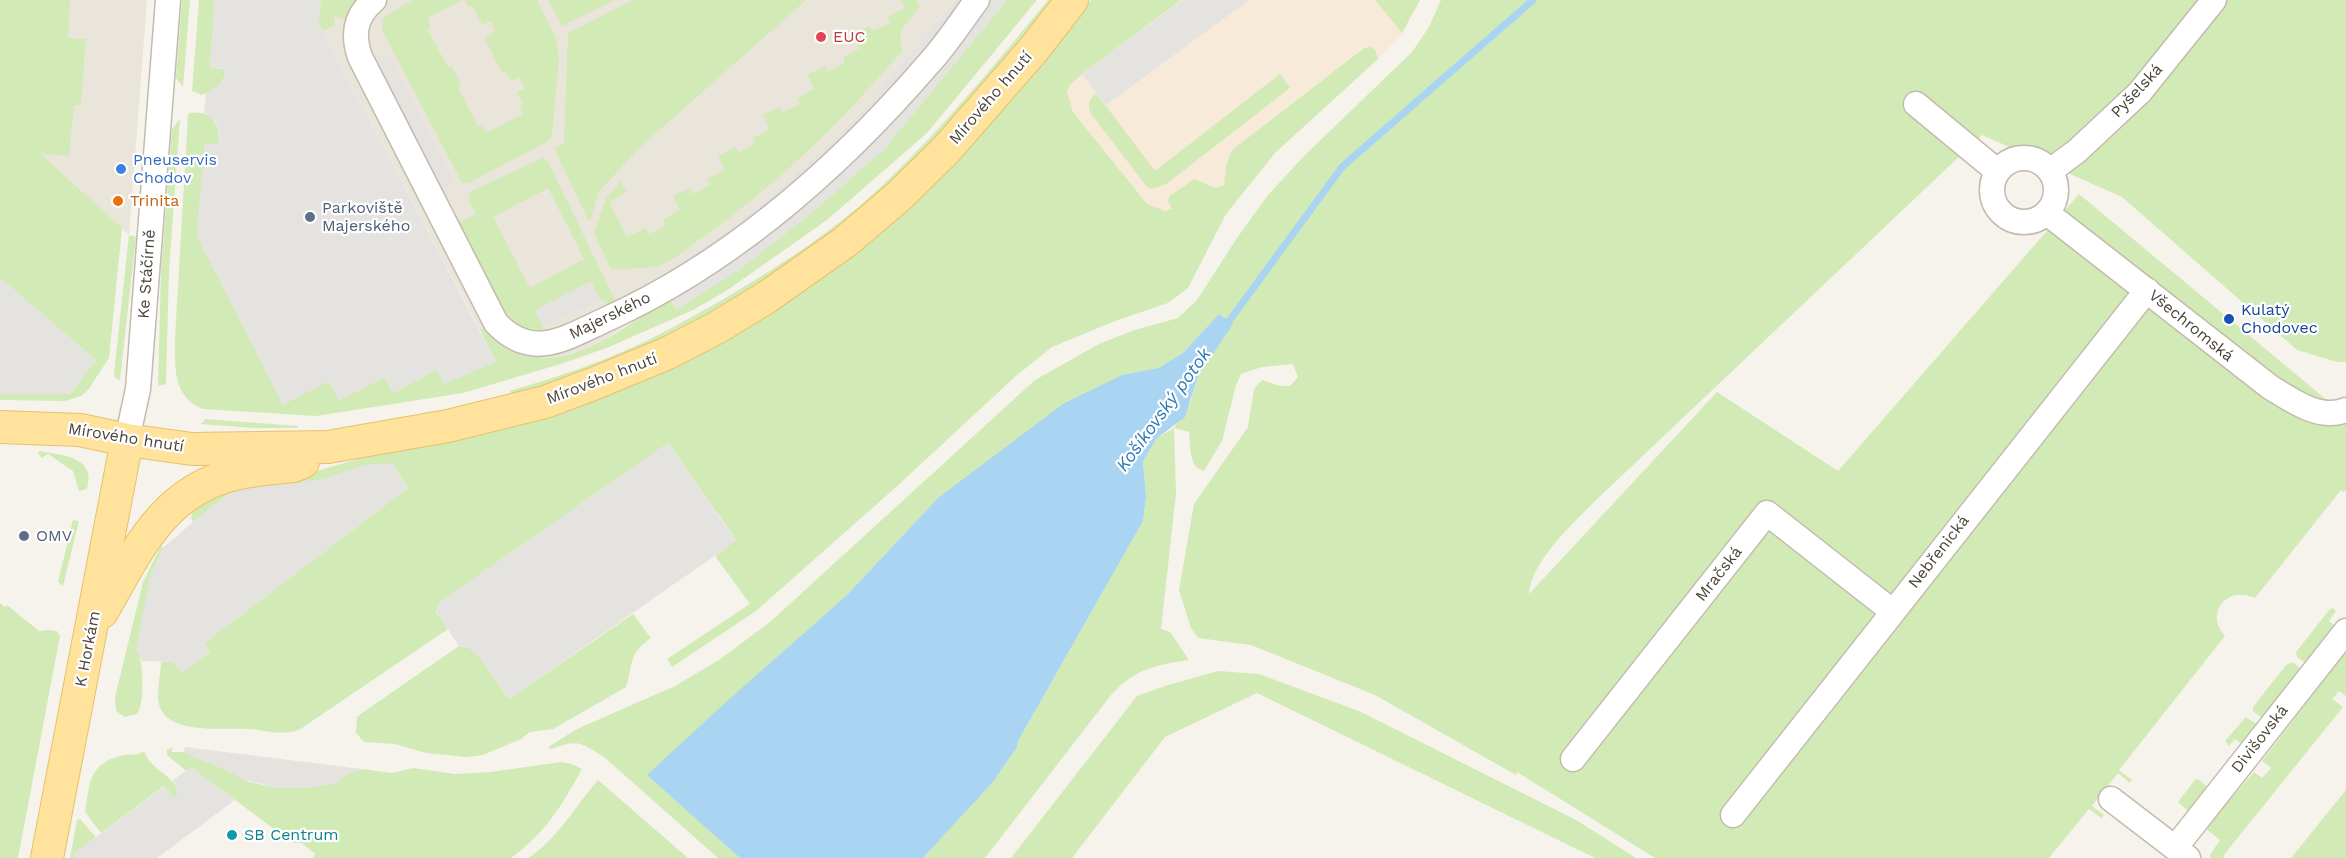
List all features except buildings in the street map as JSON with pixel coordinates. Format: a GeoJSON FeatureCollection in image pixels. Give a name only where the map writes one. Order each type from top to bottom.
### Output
{"type":"FeatureCollection","features":[{"type":"Feature","properties":{"kind":"main road","name":"Mírového hnutí"},"geometry":{"type":"LineString","coordinates":[[0,427],[80,430],[127,440],[192,449],[328,447],[448,426],[545,402],[668,353],[718,327],[767,297],[845,242],[899,196],[946,150],[1034,49],[1072,0]]}},
{"type":"Feature","properties":{"kind":"main road","name":"K Horkám"},"geometry":{"type":"LineString","coordinates":[[47,858],[127,440]]}},
{"type":"Feature","properties":{"kind":"main road"},"geometry":{"type":"LineString","coordinates":[[91,631],[145,538],[171,507],[189,493],[218,478],[236,473],[301,464],[328,447]]}},
{"type":"Feature","properties":{"kind":"street","name":"Ke Stáčírně"},"geometry":{"type":"LineString","coordinates":[[127,440],[138,389],[168,0]]}},
{"type":"Feature","properties":{"kind":"street","name":"Majerského"},"geometry":{"type":"LineString","coordinates":[[374,0],[358,17],[355,29],[356,45],[360,57],[496,323],[517,340],[544,345],[624,311],[676,283],[726,252],[803,191],[870,129],[932,60],[978,0]]}},
{"type":"Feature","properties":{"kind":"street","name":"Pyšelská"},"geometry":{"type":"LineString","coordinates":[[2050,171],[2077,151],[2140,92],[2214,0]]}},
{"type":"Feature","properties":{"kind":"street"},"geometry":{"type":"LineString","coordinates":[[1916,104],[1997,171]]}},
{"type":"Feature","properties":{"kind":"street"},"geometry":{"type":"LineString","coordinates":[[2019,158],[2036,161],[2050,171],[2056,187],[2053,205],[2047,213],[2031,222],[2022,223],[2006,217],[1994,204],[1993,179],[1997,171],[2011,161],[2019,158]]}},
{"type":"Feature","properties":{"kind":"street","name":"Všechromská"},"geometry":{"type":"LineString","coordinates":[[2047,213],[2270,387],[2303,407],[2325,413],[2346,410]]}},
{"type":"Feature","properties":{"kind":"street","name":"Nebřenická"},"geometry":{"type":"LineString","coordinates":[[1733,815],[2147,291]]}},
{"type":"Feature","properties":{"kind":"street","name":"Mračská"},"geometry":{"type":"LineString","coordinates":[[1573,759],[1767,513],[1892,611]]}},
{"type":"Feature","properties":{"kind":"street","name":"Divišovská"},"geometry":{"type":"LineString","coordinates":[[2111,799],[2182,853],[2346,631]]}},
{"type":"Feature","properties":{"kind":"shaded area"},"geometry":{"type":"Polygon","coordinates":[[[0,0],[147,0],[129,235],[40,153],[0,0]]]}},
{"type":"Feature","properties":{"kind":"shaded area","name":"Parkoviště Majerského"},"geometry":{"type":"Polygon","coordinates":[[[215,0],[321,0],[318,21],[496,362],[444,384],[436,370],[393,393],[384,378],[339,401],[329,381],[283,405],[197,236],[205,143],[218,144],[220,138],[215,121],[204,113],[206,94],[219,85],[226,69],[210,68],[215,0]]]}},
{"type":"Feature","properties":{"kind":"shaded area"},"geometry":{"type":"Polygon","coordinates":[[[321,0],[955,0],[851,122],[778,190],[705,246],[656,278],[669,298],[594,346],[563,358],[548,359],[533,358],[512,351],[485,327],[480,330],[318,21],[321,0]]]}},
{"type":"Feature","properties":{"kind":"shaded area"},"geometry":{"type":"Polygon","coordinates":[[[955,0],[1007,0],[884,149],[810,214],[740,269],[677,309],[656,278],[705,246],[778,190],[851,122],[955,0]]]}},
{"type":"Feature","properties":{"kind":"shaded area"},"geometry":{"type":"Polygon","coordinates":[[[1182,0],[1375,0],[1402,33],[1378,59],[1377,54],[1363,48],[1232,150],[1226,166],[1224,185],[1216,188],[1207,183],[1172,206],[1169,211],[1165,211],[1147,204],[1073,112],[1067,92],[1069,86],[1082,74],[1182,0]]]}},
{"type":"Feature","properties":{"kind":"shaded area"},"geometry":{"type":"Polygon","coordinates":[[[1182,0],[1249,0],[1106,105],[1082,74],[1182,0]]]}},
{"type":"Feature","properties":{"kind":"shaded area"},"geometry":{"type":"Polygon","coordinates":[[[389,56],[452,179],[442,194],[370,57],[389,56]]]}},
{"type":"Feature","properties":{"kind":"shaded area"},"geometry":{"type":"Polygon","coordinates":[[[0,278],[96,360],[70,394],[0,394],[0,278]]]}},
{"type":"Feature","properties":{"kind":"shaded area"},"geometry":{"type":"Polygon","coordinates":[[[591,281],[600,299],[543,327],[535,310],[591,281]]]}},
{"type":"Feature","properties":{"kind":"shaded area"},"geometry":{"type":"Polygon","coordinates":[[[668,443],[736,541],[509,699],[476,653],[469,648],[459,646],[436,611],[440,602],[668,443]]]}},
{"type":"Feature","properties":{"kind":"shaded area"},"geometry":{"type":"Polygon","coordinates":[[[393,464],[408,488],[204,643],[210,652],[182,673],[173,662],[142,661],[136,648],[150,578],[163,548],[193,522],[238,487],[320,480],[367,465],[393,464]]]}},
{"type":"Feature","properties":{"kind":"shaded area"},"geometry":{"type":"Polygon","coordinates":[[[185,747],[362,769],[345,775],[338,783],[306,788],[278,788],[241,779],[231,772],[184,752],[185,747]]]}},
{"type":"Feature","properties":{"kind":"shaded area"},"geometry":{"type":"Polygon","coordinates":[[[191,767],[235,800],[157,858],[76,858],[73,854],[165,786],[175,799],[178,792],[173,780],[191,767]]]}},
{"type":"Feature","properties":{"kind":"green space"},"geometry":{"type":"Polygon","coordinates":[[[0,0],[70,0],[68,38],[86,39],[81,105],[74,105],[69,156],[41,154],[122,228],[109,358],[88,390],[81,396],[65,401],[0,400],[0,394],[70,394],[96,360],[0,278],[0,0]]]}},
{"type":"Feature","properties":{"kind":"green space"},"geometry":{"type":"Polygon","coordinates":[[[182,0],[190,0],[183,87],[176,78],[182,0]]]}},
{"type":"Feature","properties":{"kind":"green space"},"geometry":{"type":"Polygon","coordinates":[[[199,0],[215,0],[210,68],[226,69],[218,86],[202,95],[192,91],[199,0]]]}},
{"type":"Feature","properties":{"kind":"green space"},"geometry":{"type":"Polygon","coordinates":[[[321,0],[355,0],[344,19],[334,16],[335,25],[323,31],[318,21],[321,0]]]}},
{"type":"Feature","properties":{"kind":"green space"},"geometry":{"type":"Polygon","coordinates":[[[412,0],[463,0],[427,18],[431,26],[427,29],[448,67],[452,66],[461,86],[458,88],[478,127],[482,125],[486,133],[523,114],[520,106],[523,104],[517,92],[525,88],[519,77],[511,81],[506,72],[503,74],[485,39],[495,31],[491,21],[482,25],[472,5],[468,7],[465,0],[537,0],[556,38],[559,58],[552,136],[547,142],[468,183],[462,183],[382,30],[383,18],[412,0]]]}},
{"type":"Feature","properties":{"kind":"green space"},"geometry":{"type":"Polygon","coordinates":[[[548,0],[615,0],[562,26],[548,0]]]}},
{"type":"Feature","properties":{"kind":"green space"},"geometry":{"type":"Polygon","coordinates":[[[633,0],[806,0],[638,149],[598,193],[591,219],[588,220],[554,148],[564,144],[568,33],[633,0]]]}},
{"type":"Feature","properties":{"kind":"green space"},"geometry":{"type":"Polygon","coordinates":[[[901,0],[916,0],[920,6],[900,32],[902,51],[807,152],[755,198],[673,259],[652,267],[611,269],[594,233],[606,199],[621,181],[627,192],[609,202],[627,237],[645,228],[649,234],[665,226],[663,219],[680,210],[673,196],[690,188],[693,194],[710,185],[707,179],[725,170],[718,156],[735,147],[738,153],[755,144],[753,138],[770,129],[763,115],[779,107],[783,112],[800,104],[797,98],[814,89],[808,75],[825,66],[828,72],[845,63],[843,57],[860,48],[853,34],[869,26],[873,31],[890,23],[887,17],[905,8],[901,0]]]}},
{"type":"Feature","properties":{"kind":"green space"},"geometry":{"type":"Polygon","coordinates":[[[1007,0],[1037,0],[927,133],[827,220],[726,291],[693,310],[609,347],[463,393],[316,416],[203,409],[193,404],[181,389],[177,380],[175,338],[188,114],[208,115],[216,125],[219,138],[219,145],[205,144],[197,236],[283,404],[329,381],[339,400],[384,377],[393,393],[436,370],[496,362],[480,330],[485,327],[508,347],[532,356],[555,357],[578,352],[601,342],[669,298],[677,309],[740,269],[810,214],[884,149],[1007,0]]]}},
{"type":"Feature","properties":{"kind":"green space"},"geometry":{"type":"Polygon","coordinates":[[[1048,0],[1056,0],[944,134],[861,212],[746,294],[664,339],[560,382],[511,395],[510,391],[591,365],[658,335],[744,287],[830,230],[888,180],[951,115],[1048,0]]]}},
{"type":"Feature","properties":{"kind":"green space"},"geometry":{"type":"Polygon","coordinates":[[[1091,0],[1181,0],[1082,74],[1069,86],[1067,92],[1073,112],[1147,204],[1165,211],[1172,209],[1168,201],[1170,196],[1194,179],[1216,188],[1224,185],[1226,166],[1232,150],[1364,48],[1371,47],[1375,50],[1378,59],[1275,153],[1226,214],[1188,288],[1168,303],[1115,321],[1052,347],[1017,375],[895,488],[756,611],[672,667],[667,659],[750,604],[715,556],[736,540],[668,443],[440,602],[436,612],[448,629],[299,730],[279,733],[248,729],[198,728],[173,721],[164,714],[158,699],[161,662],[173,662],[182,672],[210,652],[204,643],[408,488],[393,464],[367,465],[320,480],[238,487],[193,522],[191,518],[193,509],[190,501],[220,486],[239,480],[310,473],[382,452],[446,441],[541,417],[628,386],[695,354],[756,320],[877,235],[933,184],[985,129],[1091,0]]]}},
{"type":"Feature","properties":{"kind":"green space"},"geometry":{"type":"Polygon","coordinates":[[[1375,0],[1420,0],[1402,33],[1375,0]]]}},
{"type":"Feature","properties":{"kind":"green space"},"geometry":{"type":"Polygon","coordinates":[[[1441,0],[2346,0],[2346,362],[2337,362],[2297,350],[2122,197],[1982,135],[1595,501],[1554,544],[1537,569],[1532,581],[1529,594],[1717,392],[1838,471],[2079,194],[2346,416],[2346,490],[2344,492],[2341,490],[2255,598],[2236,595],[2228,598],[2222,604],[2218,610],[2217,619],[2225,636],[2119,770],[2132,780],[2130,783],[2118,773],[2092,806],[2104,815],[2101,818],[2089,809],[2049,858],[1655,858],[1517,772],[1516,775],[1375,695],[1251,645],[1198,638],[1191,628],[1179,590],[1194,504],[1248,427],[1254,389],[1262,380],[1280,386],[1290,386],[1298,377],[1293,364],[1262,367],[1241,374],[1236,385],[1222,441],[1204,471],[1199,469],[1193,461],[1189,432],[1174,428],[1190,404],[1198,376],[1232,324],[1219,314],[1183,353],[1159,369],[1122,375],[938,498],[846,596],[648,775],[740,858],[718,858],[604,757],[590,748],[574,743],[551,749],[548,747],[577,729],[675,686],[719,660],[770,622],[1035,380],[1099,344],[1135,330],[1178,318],[1197,300],[1268,195],[1305,155],[1412,52],[1429,27],[1441,0]]]}},
{"type":"Feature","properties":{"kind":"green space"},"geometry":{"type":"Polygon","coordinates":[[[1280,74],[1290,88],[1166,184],[1152,189],[1147,187],[1091,114],[1089,108],[1090,100],[1096,93],[1155,171],[1280,74]]]}},
{"type":"Feature","properties":{"kind":"green space"},"geometry":{"type":"Polygon","coordinates":[[[180,119],[169,271],[166,384],[158,386],[161,272],[172,129],[180,119]]]}},
{"type":"Feature","properties":{"kind":"green space"},"geometry":{"type":"Polygon","coordinates":[[[542,158],[547,160],[616,302],[610,305],[600,299],[591,282],[535,311],[543,327],[539,333],[529,335],[506,317],[457,224],[476,214],[469,201],[470,192],[542,158]],[[548,188],[493,217],[530,288],[584,259],[548,188]]]}},
{"type":"Feature","properties":{"kind":"green space"},"geometry":{"type":"Polygon","coordinates":[[[129,235],[136,237],[120,380],[115,378],[114,373],[129,235]]]}},
{"type":"Feature","properties":{"kind":"green space"},"geometry":{"type":"Polygon","coordinates":[[[205,419],[298,426],[298,428],[253,428],[201,424],[205,419]]]}},
{"type":"Feature","properties":{"kind":"green space"},"geometry":{"type":"Polygon","coordinates":[[[1174,428],[1176,493],[1161,629],[1170,632],[1189,660],[1146,670],[1120,686],[985,858],[923,858],[993,782],[1017,747],[1018,741],[1143,521],[1146,497],[1143,461],[1157,438],[1174,428]]]}},
{"type":"Feature","properties":{"kind":"green space"},"geometry":{"type":"Polygon","coordinates":[[[39,451],[66,456],[82,464],[89,478],[87,489],[79,491],[73,471],[48,454],[42,458],[38,454],[39,451]]]}},
{"type":"Feature","properties":{"kind":"green space"},"geometry":{"type":"Polygon","coordinates":[[[73,520],[79,521],[63,586],[58,582],[73,520]]]}},
{"type":"Feature","properties":{"kind":"green space"},"geometry":{"type":"Polygon","coordinates":[[[161,546],[163,548],[150,578],[139,653],[142,667],[140,709],[137,714],[125,717],[116,711],[115,697],[143,582],[161,546]]]}},
{"type":"Feature","properties":{"kind":"green space"},"geometry":{"type":"Polygon","coordinates":[[[0,603],[5,607],[7,605],[39,631],[57,631],[60,636],[18,858],[0,858],[0,603]]]}},
{"type":"Feature","properties":{"kind":"green space"},"geometry":{"type":"Polygon","coordinates":[[[2333,608],[2336,611],[2329,621],[2337,627],[2307,664],[2297,657],[2296,652],[2333,608]]]}},
{"type":"Feature","properties":{"kind":"green space"},"geometry":{"type":"Polygon","coordinates":[[[633,614],[651,638],[638,649],[632,660],[626,687],[553,729],[530,732],[521,739],[483,755],[466,757],[426,753],[395,744],[364,742],[356,733],[357,717],[459,646],[469,648],[476,653],[509,699],[633,614]]]}},
{"type":"Feature","properties":{"kind":"green space"},"geometry":{"type":"Polygon","coordinates":[[[2346,651],[2346,696],[2339,691],[2332,699],[2343,707],[2223,856],[2224,858],[2211,858],[2210,855],[2220,840],[2205,828],[2254,772],[2262,778],[2271,768],[2262,761],[2346,651]]]}},
{"type":"Feature","properties":{"kind":"green space"},"geometry":{"type":"Polygon","coordinates":[[[2292,662],[2302,670],[2263,719],[2253,711],[2253,707],[2286,665],[2292,662]]]}},
{"type":"Feature","properties":{"kind":"green space"},"geometry":{"type":"Polygon","coordinates":[[[1218,671],[1259,674],[1361,712],[1576,820],[1636,858],[1595,858],[1257,693],[1165,737],[1072,858],[1011,858],[1137,696],[1218,671]]]}},
{"type":"Feature","properties":{"kind":"green space"},"geometry":{"type":"Polygon","coordinates":[[[2246,717],[2258,725],[2243,745],[2235,739],[2229,746],[2225,741],[2246,717]]]}},
{"type":"Feature","properties":{"kind":"green space"},"geometry":{"type":"Polygon","coordinates":[[[172,747],[172,752],[184,752],[249,782],[278,788],[340,779],[362,769],[392,773],[413,768],[455,774],[490,772],[562,762],[582,769],[552,818],[511,858],[313,858],[315,854],[302,843],[293,843],[192,768],[186,771],[167,755],[167,750],[172,747]]]}},
{"type":"Feature","properties":{"kind":"green space"},"geometry":{"type":"Polygon","coordinates":[[[144,751],[152,764],[174,783],[178,796],[175,799],[164,786],[101,833],[85,812],[92,777],[102,764],[110,760],[144,751]]]}},
{"type":"Feature","properties":{"kind":"green space"},"geometry":{"type":"Polygon","coordinates":[[[2198,779],[2209,788],[2190,813],[2178,802],[2198,779]]]}},
{"type":"Feature","properties":{"kind":"green space"},"geometry":{"type":"Polygon","coordinates":[[[598,780],[688,858],[528,858],[557,832],[598,780]]]}},
{"type":"Feature","properties":{"kind":"green space"},"geometry":{"type":"Polygon","coordinates":[[[2346,790],[2346,858],[2291,858],[2346,790]]]}},
{"type":"Feature","properties":{"kind":"green space"},"geometry":{"type":"Polygon","coordinates":[[[80,819],[96,837],[73,854],[76,858],[70,858],[77,820],[80,819]]]}},
{"type":"Feature","properties":{"kind":"water"},"geometry":{"type":"Polygon","coordinates":[[[1219,314],[1233,324],[1198,376],[1185,417],[1157,438],[1143,461],[1146,497],[1143,521],[1018,741],[1017,747],[993,782],[923,858],[740,858],[647,775],[846,596],[938,498],[1063,404],[1122,375],[1159,368],[1183,353],[1219,314]]]}},
{"type":"Feature","properties":{"kind":"waterway","name":"Košíkovský potok"},"geometry":{"type":"LineString","coordinates":[[1224,328],[1342,167],[1533,0]]}},
{"type":"Feature","properties":{"kind":"place","name":"EUC"},"geometry":{"type":"Point","coordinates":[821,37]}},
{"type":"Feature","properties":{"kind":"place","name":"Pneuservis Chodov"},"geometry":{"type":"Point","coordinates":[121,169]}},
{"type":"Feature","properties":{"kind":"place","name":"Trinita"},"geometry":{"type":"Point","coordinates":[118,201]}},
{"type":"Feature","properties":{"kind":"place","name":"Parkoviště Majerského"},"geometry":{"type":"Point","coordinates":[310,217]}},
{"type":"Feature","properties":{"kind":"place","name":"Kulatý Chodovec"},"geometry":{"type":"Point","coordinates":[2229,319]}},
{"type":"Feature","properties":{"kind":"place","name":"OMV"},"geometry":{"type":"Point","coordinates":[24,536]}},
{"type":"Feature","properties":{"kind":"place","name":"SB Centrum"},"geometry":{"type":"Point","coordinates":[232,835]}}]}
